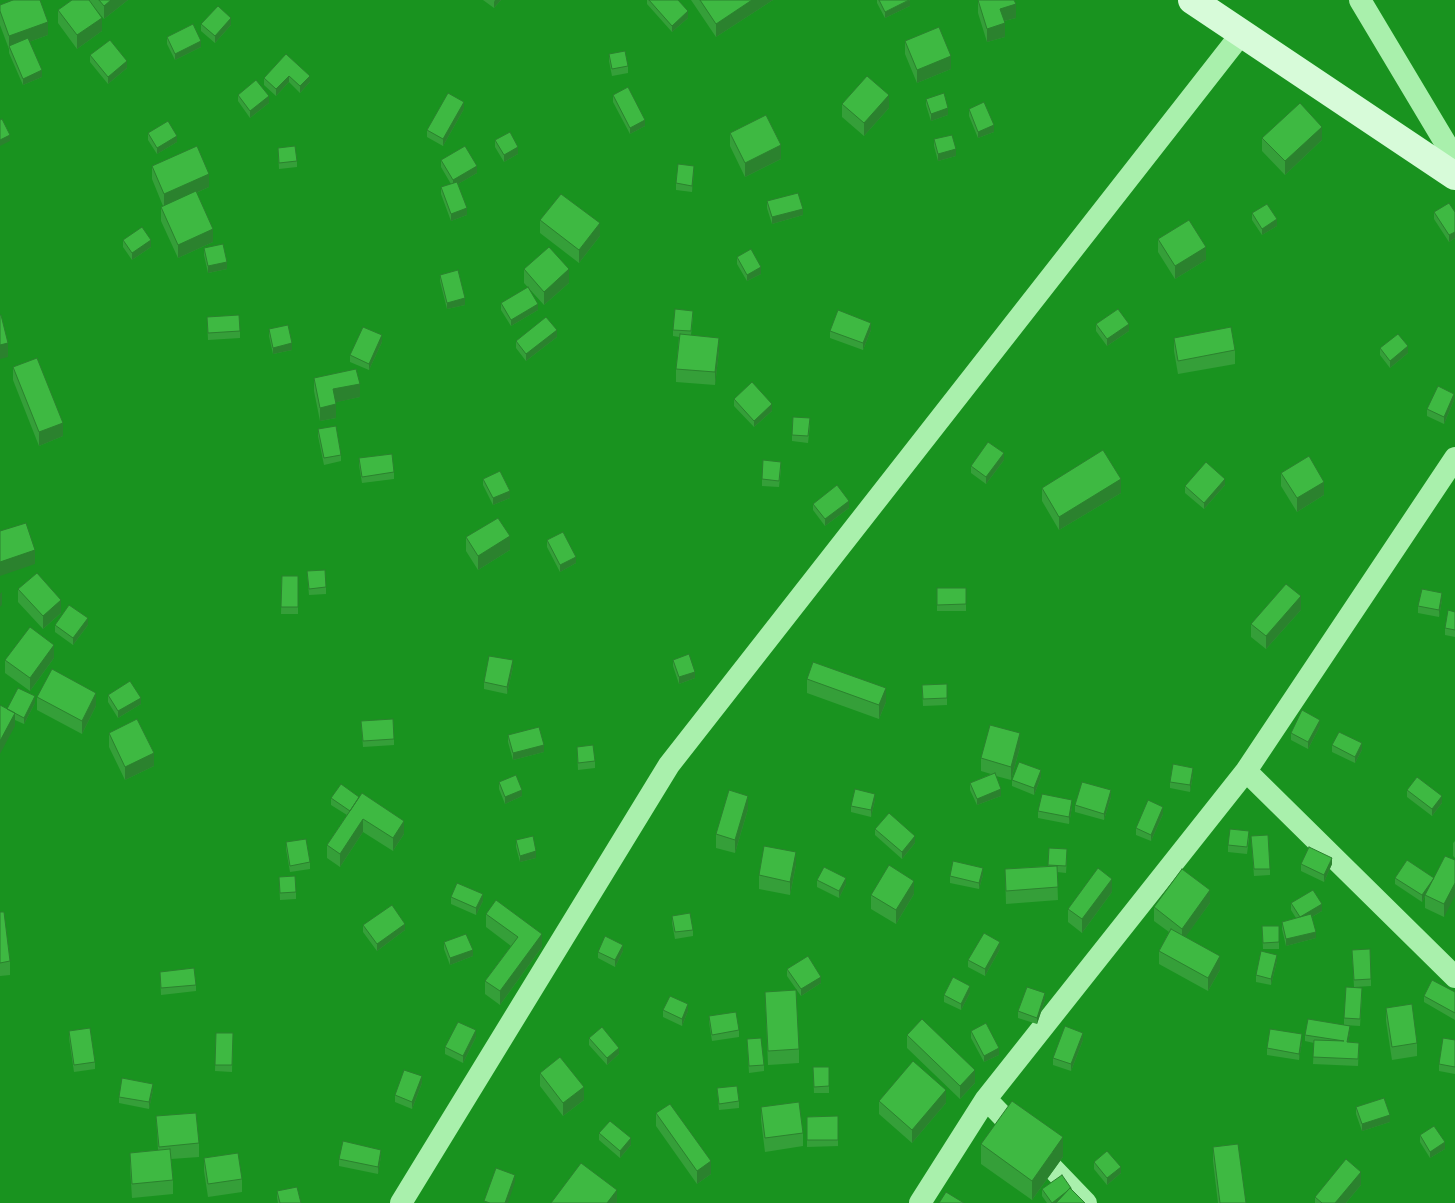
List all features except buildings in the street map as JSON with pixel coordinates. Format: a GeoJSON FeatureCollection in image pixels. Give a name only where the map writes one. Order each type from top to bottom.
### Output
{"type":"FeatureCollection","features":[{"type":"Feature","properties":{"kind":"street"},"geometry":{"type":"LineString","coordinates":[[1192,0],[1455,176]]}},
{"type":"Feature","properties":{"kind":"street"},"geometry":{"type":"LineString","coordinates":[[1360,0],[1455,159]]}},
{"type":"Feature","properties":{"kind":"street"},"geometry":{"type":"LineString","coordinates":[[401,1203],[669,765],[1242,33]]}},
{"type":"Feature","properties":{"kind":"street"},"geometry":{"type":"LineString","coordinates":[[920,1203],[986,1099],[1246,771],[1455,458]]}},
{"type":"Feature","properties":{"kind":"street"},"geometry":{"type":"LineString","coordinates":[[1246,771],[1455,977]]}},
{"type":"Feature","properties":{"kind":"street"},"geometry":{"type":"LineString","coordinates":[[986,1099],[1086,1203]]}}]}
